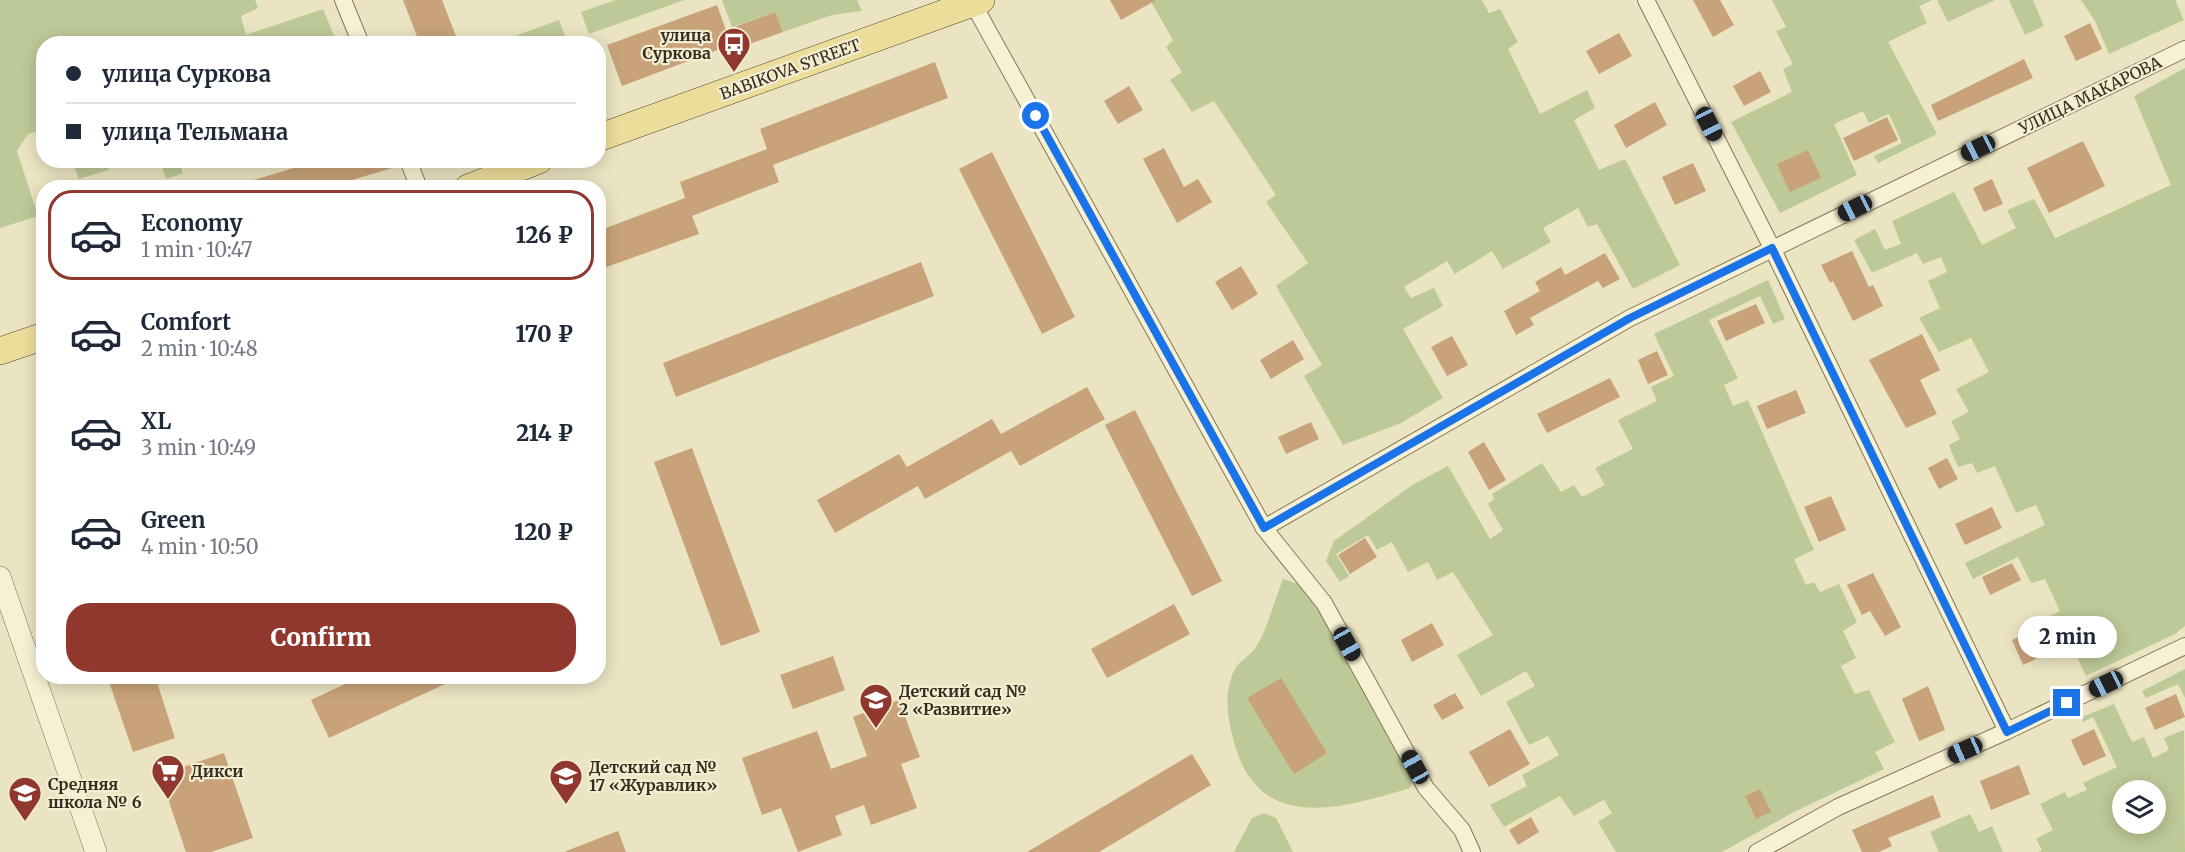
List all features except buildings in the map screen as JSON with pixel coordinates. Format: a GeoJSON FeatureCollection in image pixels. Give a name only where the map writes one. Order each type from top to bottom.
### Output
{"type":"FeatureCollection","features":[{"type":"Feature","properties":{"kind":"main road","name":"BABIKOVA STREET"},"geometry":{"type":"LineString","coordinates":[[606,135],[975,1]]}},
{"type":"Feature","properties":{"kind":"main road"},"geometry":{"type":"LineString","coordinates":[[488,180],[519,168]]}},
{"type":"Feature","properties":{"kind":"main road"},"geometry":{"type":"LineString","coordinates":[[0,351],[36,339]]}},
{"type":"Feature","properties":{"kind":"street"},"geometry":{"type":"LineString","coordinates":[[343,0],[358,36]]}},
{"type":"Feature","properties":{"kind":"street"},"geometry":{"type":"LineString","coordinates":[[1646,0],[1772,248],[2007,732]]}},
{"type":"Feature","properties":{"kind":"street"},"geometry":{"type":"LineString","coordinates":[[975,1],[1264,528],[1324,603],[1426,788],[1462,830],[1472,852]]}},
{"type":"Feature","properties":{"kind":"street","name":"УЛИЦА МАКАРОВА"},"geometry":{"type":"LineString","coordinates":[[1264,528],[1630,318],[2185,49]]}},
{"type":"Feature","properties":{"kind":"street"},"geometry":{"type":"LineString","coordinates":[[0,577],[36,680]]}},
{"type":"Feature","properties":{"kind":"street"},"geometry":{"type":"LineString","coordinates":[[1757,852],[1838,807],[2007,732],[2185,646]]}},
{"type":"Feature","properties":{"kind":"street"},"geometry":{"type":"LineString","coordinates":[[37,684],[96,852]]}},
{"type":"Feature","properties":{"kind":"green space"},"geometry":{"type":"Polygon","coordinates":[[[0,0],[255,0],[258,8],[241,16],[246,35],[323,9],[334,36],[36,36],[36,132],[28,134],[17,151],[36,210],[36,217],[0,228],[0,0]]]}},
{"type":"Feature","properties":{"kind":"green space"},"geometry":{"type":"Polygon","coordinates":[[[616,0],[684,0],[589,34],[581,12],[616,0]]]}},
{"type":"Feature","properties":{"kind":"green space"},"geometry":{"type":"Polygon","coordinates":[[[722,0],[857,0],[862,11],[832,15],[783,32],[775,12],[732,27],[722,0]]]}},
{"type":"Feature","properties":{"kind":"green space"},"geometry":{"type":"Polygon","coordinates":[[[1150,0],[1482,0],[1489,13],[1500,9],[1518,42],[1508,49],[1540,114],[1587,90],[1595,108],[1574,120],[1599,170],[1625,159],[1680,265],[1633,289],[1597,224],[1588,227],[1578,208],[1543,228],[1551,242],[1503,269],[1492,251],[1455,274],[1447,261],[1404,287],[1411,298],[1434,288],[1443,306],[1403,329],[1443,398],[1401,423],[1343,445],[1304,376],[1322,365],[1276,286],[1308,263],[1266,202],[1276,195],[1214,101],[1192,112],[1170,80],[1182,72],[1166,47],[1173,40],[1150,0]]]}},
{"type":"Feature","properties":{"kind":"green space"},"geometry":{"type":"Polygon","coordinates":[[[1772,0],[1932,0],[1919,6],[1927,23],[1888,42],[1937,134],[1878,163],[1874,156],[1902,143],[1889,114],[1869,123],[1863,111],[1834,124],[1857,175],[1780,213],[1731,122],[1792,92],[1783,69],[1793,64],[1776,31],[1786,27],[1772,0]]]}},
{"type":"Feature","properties":{"kind":"green space"},"geometry":{"type":"Polygon","coordinates":[[[1937,0],[1995,0],[1948,22],[1937,0]]]}},
{"type":"Feature","properties":{"kind":"green space"},"geometry":{"type":"Polygon","coordinates":[[[2009,0],[2033,0],[2044,26],[2025,35],[2009,0]]]}},
{"type":"Feature","properties":{"kind":"green space"},"geometry":{"type":"Polygon","coordinates":[[[2081,0],[2175,0],[2184,20],[2109,54],[2095,21],[2081,0]]]}},
{"type":"Feature","properties":{"kind":"green space"},"geometry":{"type":"Polygon","coordinates":[[[559,20],[565,36],[515,36],[559,20]]]}},
{"type":"Feature","properties":{"kind":"green space"},"geometry":{"type":"Polygon","coordinates":[[[2185,68],[2185,626],[2175,634],[2086,676],[2071,644],[2057,649],[2043,620],[2060,611],[2045,579],[2031,583],[2018,557],[1973,579],[1965,563],[2045,525],[2036,505],[2016,513],[1995,466],[1977,473],[1972,463],[1958,467],[1949,445],[1960,439],[1951,421],[1969,412],[1956,389],[1989,372],[1971,338],[1939,352],[1919,318],[1940,308],[1928,281],[1947,272],[1941,257],[1923,264],[1917,253],[1872,273],[1854,240],[1875,229],[1885,250],[1901,244],[1892,221],[1954,192],[1982,245],[2016,228],[2007,210],[2034,199],[2055,238],[2171,185],[2134,96],[2185,68]]]}},
{"type":"Feature","properties":{"kind":"green space"},"geometry":{"type":"Polygon","coordinates":[[[75,168],[109,168],[109,170],[79,179],[75,168]]]}},
{"type":"Feature","properties":{"kind":"green space"},"geometry":{"type":"Polygon","coordinates":[[[162,168],[181,168],[183,173],[166,179],[162,168]]]}},
{"type":"Feature","properties":{"kind":"green space"},"geometry":{"type":"Polygon","coordinates":[[[1768,280],[1785,319],[1773,324],[1760,296],[1709,320],[1738,378],[1724,385],[1733,406],[1748,400],[1814,550],[1794,559],[1806,585],[1814,582],[1820,592],[1839,584],[1857,622],[1843,631],[1856,658],[1841,666],[1855,694],[1869,690],[1895,742],[1875,752],[1884,769],[1792,813],[1722,852],[1616,852],[1598,822],[1612,813],[1604,800],[1574,816],[1560,796],[1504,827],[1490,805],[1527,786],[1522,775],[1559,755],[1548,736],[1529,745],[1506,702],[1535,686],[1526,671],[1481,696],[1457,655],[1493,635],[1453,572],[1437,580],[1428,562],[1408,572],[1392,542],[1377,550],[1368,535],[1336,554],[1349,576],[1340,582],[1326,561],[1334,541],[1414,484],[1448,466],[1490,539],[1503,530],[1488,504],[1494,499],[1492,494],[1542,463],[1561,492],[1574,485],[1582,497],[1605,485],[1595,468],[1633,449],[1618,420],[1657,401],[1651,387],[1674,376],[1654,334],[1768,280]]]}},
{"type":"Feature","properties":{"kind":"green space"},"geometry":{"type":"Polygon","coordinates":[[[1283,579],[1301,585],[1315,603],[1414,778],[1410,788],[1356,803],[1329,807],[1304,807],[1281,802],[1261,790],[1244,769],[1229,722],[1229,687],[1236,667],[1260,640],[1283,579]]]}},
{"type":"Feature","properties":{"kind":"green space"},"geometry":{"type":"Polygon","coordinates":[[[2185,669],[2185,698],[2178,684],[2146,698],[2142,691],[2185,669]]]}},
{"type":"Feature","properties":{"kind":"green space"},"geometry":{"type":"Polygon","coordinates":[[[2114,704],[2132,742],[2144,737],[2153,758],[2169,750],[2164,738],[2184,730],[2185,852],[2038,852],[2042,850],[2036,839],[2053,830],[2040,804],[2065,792],[2068,798],[2087,790],[2083,783],[2117,767],[2093,717],[2083,722],[2082,717],[2114,704]]]}},
{"type":"Feature","properties":{"kind":"green space"},"geometry":{"type":"Polygon","coordinates":[[[1264,813],[1276,818],[1293,852],[1234,852],[1252,818],[1264,813]]]}},
{"type":"Feature","properties":{"kind":"green space"},"geometry":{"type":"Polygon","coordinates":[[[1970,814],[1979,832],[1992,826],[2003,852],[1939,852],[1930,832],[1970,814]]]}},
{"type":"Feature","properties":{"kind":"place","name":"улица Суркова"},"geometry":{"type":"Point","coordinates":[734,73]}},
{"type":"Feature","properties":{"kind":"place","name":"Детский сад № 2 «Развитие»"},"geometry":{"type":"Point","coordinates":[876,729]}},
{"type":"Feature","properties":{"kind":"place","name":"Дикси"},"geometry":{"type":"Point","coordinates":[168,800]}},
{"type":"Feature","properties":{"kind":"place","name":"Детский сад № 17 «Журавлик»"},"geometry":{"type":"Point","coordinates":[566,805]}},
{"type":"Feature","properties":{"kind":"place","name":"Средняя школа № 6"},"geometry":{"type":"Point","coordinates":[25,822]}},
{"type":"Feature","properties":{"kind":"route"},"geometry":{"type":"LineString","coordinates":[[1036,116],[1264,528],[1630,318],[1772,248],[2007,732],[2067,703]]}}]}
